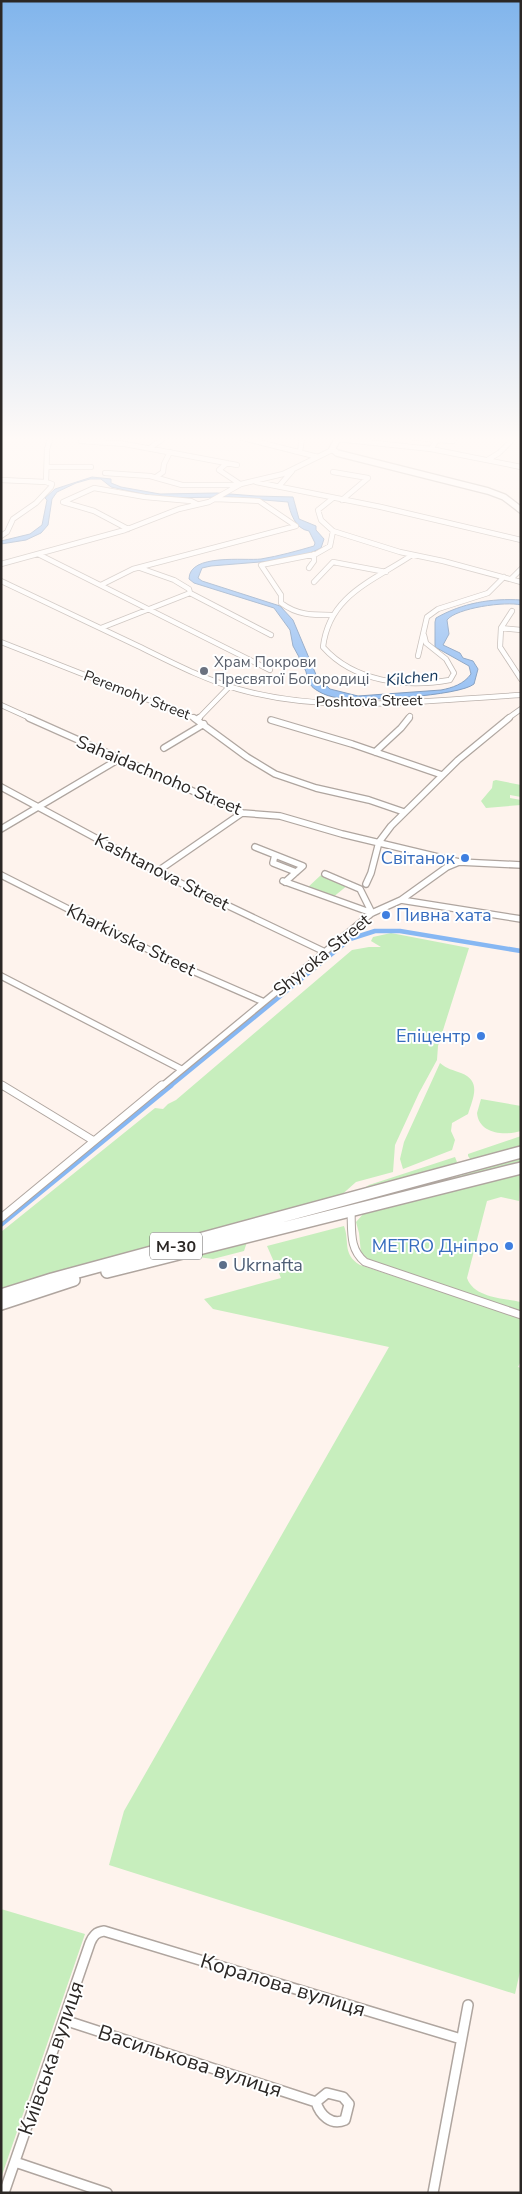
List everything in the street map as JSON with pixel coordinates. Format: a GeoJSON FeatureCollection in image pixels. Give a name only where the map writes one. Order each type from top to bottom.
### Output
{"type":"FeatureCollection","features":[{"type":"Feature","properties":{"kind":"highway","name":"М-30"},"geometry":{"type":"LineString","coordinates":[[1,1295],[52,1279],[352,1200],[521,1152]]}},
{"type":"Feature","properties":{"kind":"highway","name":"М-30"},"geometry":{"type":"LineString","coordinates":[[1,1304],[82,1278],[521,1168]]}},
{"type":"Feature","properties":{"kind":"highway"},"geometry":{"type":"LineString","coordinates":[[351,1212],[352,1200]]}},
{"type":"Feature","properties":{"kind":"street"},"geometry":{"type":"LineString","coordinates":[[1,564],[91,539]]}},
{"type":"Feature","properties":{"kind":"street"},"geometry":{"type":"LineString","coordinates":[[101,585],[140,568],[246,539]]}},
{"type":"Feature","properties":{"kind":"street"},"geometry":{"type":"LineString","coordinates":[[331,539],[330,546],[314,554],[261,565],[281,595],[281,602],[289,610],[299,614],[331,614]]}},
{"type":"Feature","properties":{"kind":"street"},"geometry":{"type":"LineString","coordinates":[[358,539],[412,555],[521,582]]}},
{"type":"Feature","properties":{"kind":"street"},"geometry":{"type":"LineString","coordinates":[[38,554],[270,670]]}},
{"type":"Feature","properties":{"kind":"street"},"geometry":{"type":"LineString","coordinates":[[309,568],[314,561],[314,554]]}},
{"type":"Feature","properties":{"kind":"street"},"geometry":{"type":"LineString","coordinates":[[412,555],[350,594],[331,614],[322,643],[326,652],[344,666],[358,672],[395,682],[423,685],[452,679],[454,673],[449,663],[426,643],[424,635]]}},
{"type":"Feature","properties":{"kind":"street"},"geometry":{"type":"LineString","coordinates":[[314,582],[333,562],[386,572]]}},
{"type":"Feature","properties":{"kind":"street"},"geometry":{"type":"LineString","coordinates":[[140,568],[180,582],[189,589],[190,594]]}},
{"type":"Feature","properties":{"kind":"street"},"geometry":{"type":"LineString","coordinates":[[510,579],[521,569]]}},
{"type":"Feature","properties":{"kind":"street"},"geometry":{"type":"LineString","coordinates":[[418,656],[424,635],[425,620],[434,611],[488,593],[504,577]]}},
{"type":"Feature","properties":{"kind":"street","name":"Poshtova Street"},"geometry":{"type":"LineString","coordinates":[[1,581],[200,676],[229,687],[318,703],[367,703],[521,695]]}},
{"type":"Feature","properties":{"kind":"street"},"geometry":{"type":"LineString","coordinates":[[100,628],[190,594],[271,635]]}},
{"type":"Feature","properties":{"kind":"street"},"geometry":{"type":"LineString","coordinates":[[512,610],[501,628],[500,647],[521,679]]}},
{"type":"Feature","properties":{"kind":"street"},"geometry":{"type":"LineString","coordinates":[[501,628],[521,630]]}},
{"type":"Feature","properties":{"kind":"street","name":"Peremohy Street"},"geometry":{"type":"LineString","coordinates":[[1,642],[198,719],[247,757],[275,774],[316,788],[369,800],[404,812]]}},
{"type":"Feature","properties":{"kind":"street"},"geometry":{"type":"LineString","coordinates":[[198,719],[229,687]]}},
{"type":"Feature","properties":{"kind":"street","name":"Sahaidachnoho Street"},"geometry":{"type":"LineString","coordinates":[[1,705],[242,813],[280,816],[380,843]]}},
{"type":"Feature","properties":{"kind":"street"},"geometry":{"type":"LineString","coordinates":[[366,884],[371,875],[381,839],[393,824],[483,736],[521,709]]}},
{"type":"Feature","properties":{"kind":"street"},"geometry":{"type":"LineString","coordinates":[[375,752],[401,728],[410,716]]}},
{"type":"Feature","properties":{"kind":"street"},"geometry":{"type":"LineString","coordinates":[[271,720],[283,725],[321,734],[442,775]]}},
{"type":"Feature","properties":{"kind":"street"},"geometry":{"type":"LineString","coordinates":[[164,748],[204,724]]}},
{"type":"Feature","properties":{"kind":"street"},"geometry":{"type":"LineString","coordinates":[[1,829],[119,759]]}},
{"type":"Feature","properties":{"kind":"street","name":"Kashtanova Street"},"geometry":{"type":"LineString","coordinates":[[1,787],[158,872],[325,952]]}},
{"type":"Feature","properties":{"kind":"street"},"geometry":{"type":"LineString","coordinates":[[158,872],[242,813]]}},
{"type":"Feature","properties":{"kind":"street"},"geometry":{"type":"LineString","coordinates":[[380,843],[459,862],[521,865]]}},
{"type":"Feature","properties":{"kind":"street"},"geometry":{"type":"LineString","coordinates":[[255,847],[275,855],[273,863],[296,872],[284,881],[372,913]]}},
{"type":"Feature","properties":{"kind":"street","name":"Shyroka Street"},"geometry":{"type":"LineString","coordinates":[[1,1218],[372,913],[401,900],[447,867],[459,862]]}},
{"type":"Feature","properties":{"kind":"street"},"geometry":{"type":"LineString","coordinates":[[325,874],[360,889],[372,913]]}},
{"type":"Feature","properties":{"kind":"street","name":"Kharkivska Street"},"geometry":{"type":"LineString","coordinates":[[1,875],[108,930],[264,1002]]}},
{"type":"Feature","properties":{"kind":"street"},"geometry":{"type":"LineString","coordinates":[[401,900],[521,920]]}},
{"type":"Feature","properties":{"kind":"street"},"geometry":{"type":"LineString","coordinates":[[1,976],[181,1069]]}},
{"type":"Feature","properties":{"kind":"street"},"geometry":{"type":"LineString","coordinates":[[1,1085],[94,1141]]}},
{"type":"Feature","properties":{"kind":"street"},"geometry":{"type":"LineString","coordinates":[[351,1212],[354,1250],[365,1262],[521,1316]]}},
{"type":"Feature","properties":{"kind":"street","name":"Київська вулиця"},"geometry":{"type":"LineString","coordinates":[[4,2193],[93,1935],[98,1931],[104,1930]]}},
{"type":"Feature","properties":{"kind":"street","name":"Коралова вулиця"},"geometry":{"type":"LineString","coordinates":[[104,1930],[461,2038]]}},
{"type":"Feature","properties":{"kind":"street"},"geometry":{"type":"LineString","coordinates":[[433,2193],[468,2005]]}},
{"type":"Feature","properties":{"kind":"street","name":"Василькова вулиця"},"geometry":{"type":"LineString","coordinates":[[64,2020],[316,2102]]}},
{"type":"Feature","properties":{"kind":"street"},"geometry":{"type":"LineString","coordinates":[[15,2162],[106,2193]]}},
{"type":"Feature","properties":{"kind":"green space"},"geometry":{"type":"Polygon","coordinates":[[[493,781],[521,785],[521,797],[510,795],[510,798],[521,800],[521,805],[486,808],[481,801],[492,788],[493,781]]]}},
{"type":"Feature","properties":{"kind":"green space"},"geometry":{"type":"Polygon","coordinates":[[[321,875],[348,885],[332,898],[306,889],[321,875]]]}},
{"type":"Feature","properties":{"kind":"green space"},"geometry":{"type":"Polygon","coordinates":[[[391,933],[469,948],[438,1046],[437,1060],[419,1093],[395,1145],[393,1172],[356,1182],[337,1199],[87,1263],[1,1290],[1,1232],[155,1108],[163,1109],[176,1100],[352,950],[381,947],[371,941],[373,937],[391,933]]]}},
{"type":"Feature","properties":{"kind":"green space"},"geometry":{"type":"Polygon","coordinates":[[[440,1063],[468,1076],[472,1081],[474,1096],[468,1114],[452,1123],[451,1131],[455,1140],[452,1150],[403,1169],[400,1159],[404,1142],[440,1063]]]}},
{"type":"Feature","properties":{"kind":"green space"},"geometry":{"type":"Polygon","coordinates":[[[481,1099],[521,1106],[521,1131],[514,1133],[493,1132],[482,1125],[477,1113],[481,1099]]]}},
{"type":"Feature","properties":{"kind":"green space"},"geometry":{"type":"Polygon","coordinates":[[[521,1136],[521,1148],[471,1160],[468,1156],[468,1154],[521,1136]]]}},
{"type":"Feature","properties":{"kind":"green space"},"geometry":{"type":"Polygon","coordinates":[[[455,1157],[457,1162],[454,1165],[361,1190],[369,1185],[455,1157]]]}},
{"type":"Feature","properties":{"kind":"green space"},"geometry":{"type":"Polygon","coordinates":[[[521,1158],[521,1164],[366,1203],[521,1158]]]}},
{"type":"Feature","properties":{"kind":"green space"},"geometry":{"type":"Polygon","coordinates":[[[521,1171],[519,1201],[501,1197],[487,1201],[467,1278],[476,1290],[482,1293],[521,1302],[521,1312],[368,1259],[361,1253],[356,1222],[364,1213],[521,1171]]]}},
{"type":"Feature","properties":{"kind":"green space"},"geometry":{"type":"Polygon","coordinates":[[[344,1226],[351,1257],[360,1265],[521,1318],[521,1361],[518,1367],[521,1368],[521,1967],[515,1994],[109,1865],[124,1811],[389,1347],[213,1309],[204,1299],[281,1278],[267,1246],[344,1226]]]}},
{"type":"Feature","properties":{"kind":"green space"},"geometry":{"type":"Polygon","coordinates":[[[247,1242],[244,1251],[213,1259],[196,1255],[247,1242]]]}},
{"type":"Feature","properties":{"kind":"green space"},"geometry":{"type":"Polygon","coordinates":[[[1,1909],[85,1934],[1,2178],[1,1909]]]}},
{"type":"Feature","properties":{"kind":"water"},"geometry":{"type":"Polygon","coordinates":[[[8,539],[27,539],[1,544],[1,541],[8,539]]]}},
{"type":"Feature","properties":{"kind":"water"},"geometry":{"type":"Polygon","coordinates":[[[313,539],[324,539],[321,548],[308,554],[272,561],[211,566],[202,568],[198,578],[202,581],[280,606],[293,620],[317,677],[330,689],[358,696],[441,690],[458,685],[471,674],[469,666],[435,647],[436,618],[467,605],[488,601],[521,600],[521,605],[482,606],[460,612],[447,620],[449,634],[443,645],[460,653],[463,658],[473,661],[478,669],[474,684],[450,692],[409,697],[350,699],[328,696],[318,691],[309,682],[293,646],[290,630],[274,608],[194,583],[189,579],[191,571],[198,565],[208,562],[231,559],[261,559],[314,546],[313,539]]]}},
{"type":"Feature","properties":{"kind":"waterway"},"geometry":{"type":"LineString","coordinates":[[169,1087],[350,939],[375,931],[400,931],[521,951]]}},
{"type":"Feature","properties":{"kind":"waterway"},"geometry":{"type":"LineString","coordinates":[[1,1224],[171,1085]]}},
{"type":"Feature","properties":{"kind":"place","name":"Храм Покрови Пресвятої Богородиці"},"geometry":{"type":"Point","coordinates":[204,671]}},
{"type":"Feature","properties":{"kind":"place","name":"Світанок"},"geometry":{"type":"Point","coordinates":[465,858]}},
{"type":"Feature","properties":{"kind":"place","name":"Пивна хата"},"geometry":{"type":"Point","coordinates":[386,915]}},
{"type":"Feature","properties":{"kind":"place","name":"Епіцентр"},"geometry":{"type":"Point","coordinates":[481,1036]}},
{"type":"Feature","properties":{"kind":"place","name":"METRO Дніпро"},"geometry":{"type":"Point","coordinates":[509,1246]}},
{"type":"Feature","properties":{"kind":"place","name":"Ukrnafta"},"geometry":{"type":"Point","coordinates":[223,1265]}},
{"type":"Feature","properties":{"kind":"water label","name":"Kilchen"},"geometry":{"type":"Point","coordinates":[412,677]}}]}
